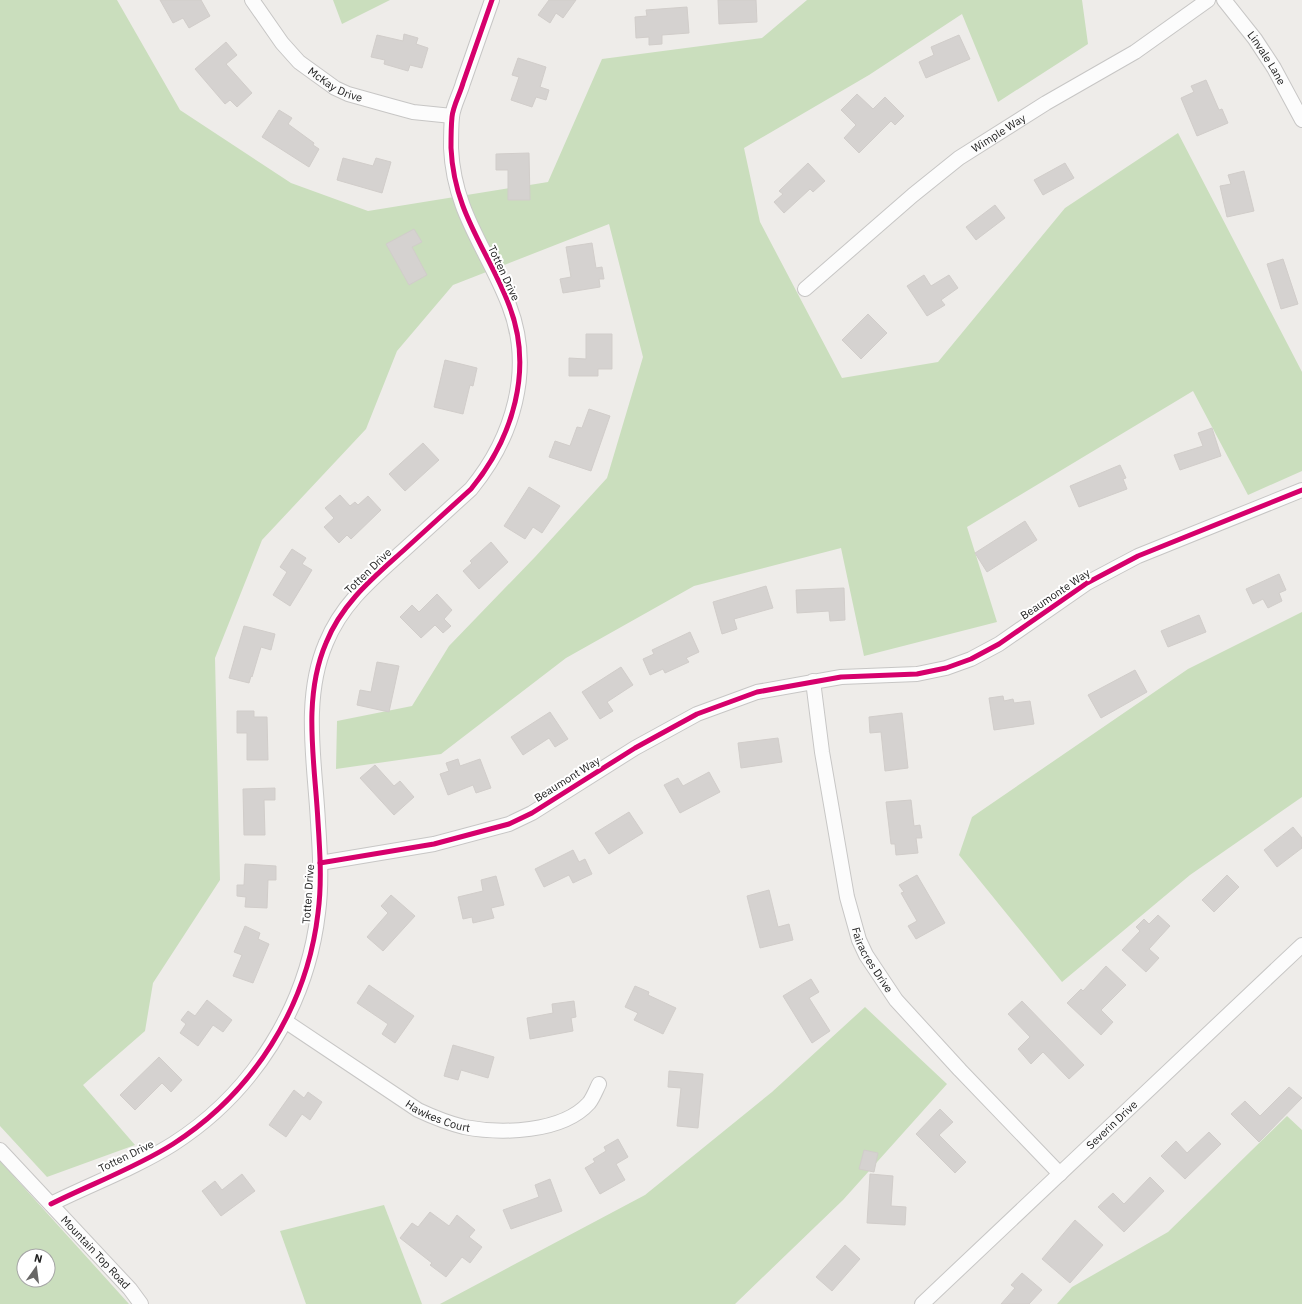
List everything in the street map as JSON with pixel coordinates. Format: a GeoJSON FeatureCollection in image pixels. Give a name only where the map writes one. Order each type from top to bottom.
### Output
{"type":"FeatureCollection","features":[{"type":"Feature","properties":{"kind":"street","name":"McKay Drive"},"geometry":{"type":"LineString","coordinates":[[252,0],[282,43],[298,62],[335,88],[348,94],[413,112],[452,116]]}},
{"type":"Feature","properties":{"kind":"street","name":"Totten Drive"},"geometry":{"type":"LineString","coordinates":[[51,1204],[173,1144],[213,1113],[239,1088],[265,1056],[285,1021],[299,991],[312,947],[319,912],[320,863],[312,712],[315,676],[325,644],[343,611],[361,589],[471,489],[482,476],[502,442],[512,415],[519,385],[520,353],[512,315],[466,216],[456,186],[451,148],[452,116],[492,0]]}},
{"type":"Feature","properties":{"kind":"street","name":"Wimple Way"},"geometry":{"type":"LineString","coordinates":[[805,289],[913,195],[959,158],[1046,103],[1135,52],[1208,0]]}},
{"type":"Feature","properties":{"kind":"street","name":"Linvale Lane"},"geometry":{"type":"LineString","coordinates":[[1224,0],[1255,38],[1274,68],[1302,120]]}},
{"type":"Feature","properties":{"kind":"street","name":"Beaumonte Way"},"geometry":{"type":"LineString","coordinates":[[813,681],[841,677],[917,674],[946,668],[971,659],[999,644],[1088,583],[1138,556],[1302,490]]}},
{"type":"Feature","properties":{"kind":"street","name":"Beaumont Way"},"geometry":{"type":"LineString","coordinates":[[320,863],[434,844],[509,824],[532,813],[635,748],[697,714],[757,692],[813,681]]}},
{"type":"Feature","properties":{"kind":"street","name":"Fairacres Drive"},"geometry":{"type":"LineString","coordinates":[[813,681],[822,752],[847,897],[859,940],[866,955],[896,1000],[960,1070],[1060,1174]]}},
{"type":"Feature","properties":{"kind":"street","name":"Severin Drive"},"geometry":{"type":"LineString","coordinates":[[922,1304],[1302,945]]}},
{"type":"Feature","properties":{"kind":"street","name":"Hawkes Court"},"geometry":{"type":"LineString","coordinates":[[285,1021],[418,1110],[441,1120],[464,1126],[491,1130],[513,1130],[560,1122],[579,1112],[590,1102],[599,1084]]}},
{"type":"Feature","properties":{"kind":"street","name":"Mountain Top Road"},"geometry":{"type":"LineString","coordinates":[[0,1150],[130,1289],[141,1304]]}},
{"type":"Feature","properties":{"kind":"green space"},"geometry":{"type":"Polygon","coordinates":[[[0,0],[117,0],[180,110],[291,183],[368,211],[548,182],[602,59],[762,38],[807,0],[1082,0],[1088,44],[998,102],[962,14],[869,75],[744,148],[760,222],[842,378],[938,362],[1065,208],[1178,133],[1302,372],[1302,471],[1248,495],[1193,391],[967,527],[997,622],[864,656],[841,548],[694,586],[566,658],[441,754],[336,769],[337,721],[412,706],[449,646],[535,557],[607,478],[643,357],[609,224],[453,285],[397,351],[366,429],[262,540],[215,658],[220,880],[153,983],[145,1031],[83,1085],[135,1145],[47,1177],[0,1126],[0,0]]]}},
{"type":"Feature","properties":{"kind":"green space"},"geometry":{"type":"Polygon","coordinates":[[[333,0],[390,0],[342,24],[333,0]]]}},
{"type":"Feature","properties":{"kind":"green space"},"geometry":{"type":"Polygon","coordinates":[[[1302,612],[1302,797],[1190,875],[1062,982],[959,855],[972,817],[1188,669],[1302,612]]]}},
{"type":"Feature","properties":{"kind":"green space"},"geometry":{"type":"Polygon","coordinates":[[[865,1007],[947,1084],[843,1200],[735,1304],[440,1304],[645,1195],[772,1092],[865,1007]]]}},
{"type":"Feature","properties":{"kind":"green space"},"geometry":{"type":"Polygon","coordinates":[[[1287,1116],[1302,1130],[1302,1304],[1057,1304],[1072,1287],[1168,1232],[1287,1116]]]}},
{"type":"Feature","properties":{"kind":"green space"},"geometry":{"type":"Polygon","coordinates":[[[0,1161],[129,1304],[0,1304],[0,1161]]]}},
{"type":"Feature","properties":{"kind":"green space"},"geometry":{"type":"Polygon","coordinates":[[[384,1205],[422,1304],[306,1304],[280,1231],[384,1205]]]}},
{"type":"Feature","properties":{"kind":"building"},"geometry":{"type":"Polygon","coordinates":[[[160,0],[201,0],[210,16],[189,28],[183,18],[173,23],[160,0]]]}},
{"type":"Feature","properties":{"kind":"building"},"geometry":{"type":"Polygon","coordinates":[[[549,0],[576,0],[563,18],[556,13],[550,23],[538,15],[549,0]]]}},
{"type":"Feature","properties":{"kind":"building"},"geometry":{"type":"Polygon","coordinates":[[[718,0],[756,0],[757,22],[719,24],[718,0]]]}},
{"type":"Feature","properties":{"kind":"building"},"geometry":{"type":"Polygon","coordinates":[[[687,7],[689,33],[662,35],[662,44],[649,45],[649,37],[636,38],[635,17],[647,16],[646,10],[687,7]]]}},
{"type":"Feature","properties":{"kind":"building"},"geometry":{"type":"Polygon","coordinates":[[[404,34],[418,38],[416,44],[428,48],[422,68],[410,65],[408,71],[384,64],[385,60],[371,57],[377,35],[403,41],[404,34]]]}},
{"type":"Feature","properties":{"kind":"building"},"geometry":{"type":"Polygon","coordinates":[[[959,35],[970,59],[926,78],[919,62],[934,55],[931,47],[959,35]]]}},
{"type":"Feature","properties":{"kind":"building"},"geometry":{"type":"Polygon","coordinates":[[[226,42],[237,55],[226,64],[252,93],[237,107],[230,100],[225,104],[195,69],[226,42]]]}},
{"type":"Feature","properties":{"kind":"building"},"geometry":{"type":"Polygon","coordinates":[[[518,58],[546,67],[540,87],[549,90],[546,100],[536,97],[532,107],[511,100],[519,77],[512,75],[518,58]]]}},
{"type":"Feature","properties":{"kind":"building"},"geometry":{"type":"Polygon","coordinates":[[[1206,80],[1219,110],[1222,109],[1228,123],[1197,136],[1181,98],[1194,92],[1191,86],[1206,80]]]}},
{"type":"Feature","properties":{"kind":"building"},"geometry":{"type":"Polygon","coordinates":[[[857,94],[873,109],[885,97],[904,116],[895,125],[891,121],[859,153],[844,138],[856,125],[841,110],[857,94]]]}},
{"type":"Feature","properties":{"kind":"building"},"geometry":{"type":"Polygon","coordinates":[[[279,110],[292,118],[288,124],[314,143],[313,145],[319,149],[309,167],[262,137],[279,110]]]}},
{"type":"Feature","properties":{"kind":"building"},"geometry":{"type":"Polygon","coordinates":[[[529,153],[530,200],[508,200],[508,170],[496,170],[496,154],[529,153]]]}},
{"type":"Feature","properties":{"kind":"building"},"geometry":{"type":"Polygon","coordinates":[[[343,158],[373,166],[376,158],[391,162],[382,193],[337,180],[343,158]]]}},
{"type":"Feature","properties":{"kind":"building"},"geometry":{"type":"Polygon","coordinates":[[[808,163],[825,181],[813,192],[810,189],[784,213],[774,202],[783,194],[779,191],[808,163]]]}},
{"type":"Feature","properties":{"kind":"building"},"geometry":{"type":"Polygon","coordinates":[[[1065,163],[1074,178],[1043,195],[1034,180],[1065,163]]]}},
{"type":"Feature","properties":{"kind":"building"},"geometry":{"type":"Polygon","coordinates":[[[1244,171],[1254,211],[1227,217],[1220,186],[1231,184],[1228,175],[1244,171]]]}},
{"type":"Feature","properties":{"kind":"building"},"geometry":{"type":"Polygon","coordinates":[[[995,205],[1005,218],[976,240],[966,227],[995,205]]]}},
{"type":"Feature","properties":{"kind":"building"},"geometry":{"type":"Polygon","coordinates":[[[414,229],[422,242],[412,247],[427,275],[409,285],[386,244],[414,229]]]}},
{"type":"Feature","properties":{"kind":"building"},"geometry":{"type":"Polygon","coordinates":[[[592,243],[596,268],[602,267],[604,279],[599,279],[600,287],[563,293],[560,279],[571,277],[566,247],[592,243]]]}},
{"type":"Feature","properties":{"kind":"building"},"geometry":{"type":"Polygon","coordinates":[[[1283,259],[1298,304],[1281,309],[1267,264],[1283,259]]]}},
{"type":"Feature","properties":{"kind":"building"},"geometry":{"type":"Polygon","coordinates":[[[924,275],[931,286],[949,275],[958,288],[941,300],[945,305],[927,316],[907,286],[924,275]]]}},
{"type":"Feature","properties":{"kind":"building"},"geometry":{"type":"Polygon","coordinates":[[[868,314],[887,333],[861,359],[842,340],[868,314]]]}},
{"type":"Feature","properties":{"kind":"building"},"geometry":{"type":"Polygon","coordinates":[[[586,334],[612,334],[612,369],[598,369],[598,376],[569,376],[569,358],[586,359],[586,334]]]}},
{"type":"Feature","properties":{"kind":"building"},"geometry":{"type":"Polygon","coordinates":[[[445,360],[477,368],[473,386],[470,385],[463,414],[434,407],[445,360]]]}},
{"type":"Feature","properties":{"kind":"building"},"geometry":{"type":"Polygon","coordinates":[[[589,409],[610,416],[591,471],[549,457],[555,441],[570,446],[577,427],[582,428],[589,409]]]}},
{"type":"Feature","properties":{"kind":"building"},"geometry":{"type":"Polygon","coordinates":[[[1212,428],[1221,456],[1180,470],[1174,455],[1203,446],[1198,433],[1212,428]]]}},
{"type":"Feature","properties":{"kind":"building"},"geometry":{"type":"Polygon","coordinates":[[[423,443],[439,460],[405,491],[389,474],[423,443]]]}},
{"type":"Feature","properties":{"kind":"building"},"geometry":{"type":"Polygon","coordinates":[[[1120,465],[1126,478],[1123,479],[1127,489],[1079,507],[1070,486],[1120,465]]]}},
{"type":"Feature","properties":{"kind":"building"},"geometry":{"type":"Polygon","coordinates":[[[529,487],[560,506],[542,533],[533,527],[525,539],[504,526],[529,487]]]}},
{"type":"Feature","properties":{"kind":"building"},"geometry":{"type":"Polygon","coordinates":[[[340,495],[350,506],[355,502],[358,505],[368,496],[381,510],[351,539],[347,535],[339,543],[324,527],[334,518],[325,508],[340,495]]]}},
{"type":"Feature","properties":{"kind":"building"},"geometry":{"type":"Polygon","coordinates":[[[1025,521],[1037,540],[987,572],[975,553],[1025,521]]]}},
{"type":"Feature","properties":{"kind":"building"},"geometry":{"type":"Polygon","coordinates":[[[491,542],[508,562],[479,589],[463,571],[472,563],[470,561],[491,542]]]}},
{"type":"Feature","properties":{"kind":"building"},"geometry":{"type":"Polygon","coordinates":[[[292,549],[306,558],[302,564],[312,570],[290,606],[273,595],[287,572],[280,567],[292,549]]]}},
{"type":"Feature","properties":{"kind":"building"},"geometry":{"type":"Polygon","coordinates":[[[1279,574],[1286,590],[1279,593],[1282,601],[1268,608],[1263,599],[1253,604],[1246,589],[1279,574]]]}},
{"type":"Feature","properties":{"kind":"building"},"geometry":{"type":"Polygon","coordinates":[[[766,586],[773,608],[734,619],[737,629],[722,634],[713,602],[766,586]]]}},
{"type":"Feature","properties":{"kind":"building"},"geometry":{"type":"Polygon","coordinates":[[[844,588],[845,620],[830,621],[829,611],[797,613],[796,590],[844,588]]]}},
{"type":"Feature","properties":{"kind":"building"},"geometry":{"type":"Polygon","coordinates":[[[437,594],[452,610],[444,619],[451,626],[443,633],[435,625],[421,638],[400,617],[412,605],[419,612],[437,594]]]}},
{"type":"Feature","properties":{"kind":"building"},"geometry":{"type":"Polygon","coordinates":[[[1199,615],[1206,632],[1168,647],[1161,631],[1199,615]]]}},
{"type":"Feature","properties":{"kind":"building"},"geometry":{"type":"Polygon","coordinates":[[[244,626],[275,634],[271,650],[261,647],[249,683],[229,678],[244,626]]]}},
{"type":"Feature","properties":{"kind":"building"},"geometry":{"type":"Polygon","coordinates":[[[690,632],[699,652],[686,658],[689,662],[665,673],[663,669],[650,675],[643,659],[654,654],[652,650],[690,632]]]}},
{"type":"Feature","properties":{"kind":"building"},"geometry":{"type":"Polygon","coordinates":[[[377,662],[399,666],[389,712],[357,705],[360,690],[371,692],[377,662]]]}},
{"type":"Feature","properties":{"kind":"building"},"geometry":{"type":"Polygon","coordinates":[[[621,667],[633,685],[607,702],[613,711],[600,719],[582,692],[621,667]]]}},
{"type":"Feature","properties":{"kind":"building"},"geometry":{"type":"Polygon","coordinates":[[[1135,670],[1147,692],[1101,718],[1088,695],[1135,670]]]}},
{"type":"Feature","properties":{"kind":"building"},"geometry":{"type":"Polygon","coordinates":[[[1003,696],[1004,701],[1013,699],[1014,703],[1030,701],[1034,724],[994,730],[989,698],[1003,696]]]}},
{"type":"Feature","properties":{"kind":"building"},"geometry":{"type":"Polygon","coordinates":[[[237,711],[254,711],[254,717],[267,717],[268,760],[247,760],[247,733],[237,733],[237,711]]]}},
{"type":"Feature","properties":{"kind":"building"},"geometry":{"type":"Polygon","coordinates":[[[550,712],[568,739],[555,747],[549,738],[523,755],[511,737],[550,712]]]}},
{"type":"Feature","properties":{"kind":"building"},"geometry":{"type":"Polygon","coordinates":[[[902,713],[908,768],[885,771],[881,732],[870,733],[869,717],[902,713]]]}},
{"type":"Feature","properties":{"kind":"building"},"geometry":{"type":"Polygon","coordinates":[[[778,738],[782,762],[741,768],[738,743],[778,738]]]}},
{"type":"Feature","properties":{"kind":"building"},"geometry":{"type":"Polygon","coordinates":[[[458,759],[460,766],[480,759],[491,788],[476,793],[473,785],[448,795],[440,774],[449,771],[446,763],[458,759]]]}},
{"type":"Feature","properties":{"kind":"building"},"geometry":{"type":"Polygon","coordinates":[[[375,765],[394,786],[400,781],[414,797],[394,815],[360,778],[375,765]]]}},
{"type":"Feature","properties":{"kind":"building"},"geometry":{"type":"Polygon","coordinates":[[[709,772],[720,792],[680,813],[664,785],[678,778],[683,786],[709,772]]]}},
{"type":"Feature","properties":{"kind":"building"},"geometry":{"type":"Polygon","coordinates":[[[275,788],[275,800],[264,800],[265,835],[244,835],[243,789],[275,788]]]}},
{"type":"Feature","properties":{"kind":"building"},"geometry":{"type":"Polygon","coordinates":[[[911,800],[914,826],[920,825],[922,838],[916,838],[918,853],[896,855],[895,844],[891,844],[886,802],[911,800]]]}},
{"type":"Feature","properties":{"kind":"building"},"geometry":{"type":"Polygon","coordinates":[[[629,812],[643,833],[609,854],[595,833],[629,812]]]}},
{"type":"Feature","properties":{"kind":"building"},"geometry":{"type":"Polygon","coordinates":[[[1293,827],[1302,838],[1302,848],[1277,867],[1264,850],[1293,827]]]}},
{"type":"Feature","properties":{"kind":"building"},"geometry":{"type":"Polygon","coordinates":[[[573,850],[579,862],[585,859],[592,874],[573,883],[569,875],[544,887],[535,869],[573,850]]]}},
{"type":"Feature","properties":{"kind":"building"},"geometry":{"type":"Polygon","coordinates":[[[245,864],[276,866],[276,880],[268,880],[267,908],[245,907],[246,897],[237,896],[237,885],[244,885],[245,864]]]}},
{"type":"Feature","properties":{"kind":"building"},"geometry":{"type":"Polygon","coordinates":[[[917,875],[945,923],[916,939],[908,926],[917,921],[901,893],[904,892],[899,885],[917,875]]]}},
{"type":"Feature","properties":{"kind":"building"},"geometry":{"type":"Polygon","coordinates":[[[1227,875],[1239,887],[1214,912],[1202,900],[1227,875]]]}},
{"type":"Feature","properties":{"kind":"building"},"geometry":{"type":"Polygon","coordinates":[[[496,876],[504,905],[491,908],[494,918],[473,923],[472,917],[463,919],[458,897],[483,891],[481,880],[496,876]]]}},
{"type":"Feature","properties":{"kind":"building"},"geometry":{"type":"Polygon","coordinates":[[[769,890],[778,927],[789,924],[793,940],[760,948],[747,896],[769,890]]]}},
{"type":"Feature","properties":{"kind":"building"},"geometry":{"type":"Polygon","coordinates":[[[391,895],[415,916],[383,951],[367,937],[388,913],[381,906],[391,895]]]}},
{"type":"Feature","properties":{"kind":"building"},"geometry":{"type":"Polygon","coordinates":[[[1158,915],[1170,926],[1149,949],[1159,958],[1146,972],[1122,950],[1140,931],[1136,927],[1144,919],[1149,924],[1158,915]]]}},
{"type":"Feature","properties":{"kind":"building"},"geometry":{"type":"Polygon","coordinates":[[[245,926],[260,933],[258,939],[269,944],[253,983],[233,976],[242,955],[234,952],[245,926]]]}},
{"type":"Feature","properties":{"kind":"building"},"geometry":{"type":"Polygon","coordinates":[[[1106,966],[1126,985],[1101,1010],[1113,1022],[1101,1035],[1067,1003],[1081,989],[1083,991],[1106,966]]]}},
{"type":"Feature","properties":{"kind":"building"},"geometry":{"type":"Polygon","coordinates":[[[811,979],[819,992],[809,998],[830,1031],[812,1043],[783,996],[811,979]]]}},
{"type":"Feature","properties":{"kind":"building"},"geometry":{"type":"Polygon","coordinates":[[[369,985],[414,1016],[395,1043],[382,1034],[388,1024],[357,1003],[369,985]]]}},
{"type":"Feature","properties":{"kind":"building"},"geometry":{"type":"Polygon","coordinates":[[[635,986],[649,992],[648,995],[676,1008],[663,1034],[634,1020],[638,1013],[625,1007],[635,986]]]}},
{"type":"Feature","properties":{"kind":"building"},"geometry":{"type":"Polygon","coordinates":[[[207,1000],[232,1020],[223,1032],[213,1025],[198,1046],[180,1033],[186,1024],[181,1020],[188,1011],[195,1016],[207,1000]]]}},
{"type":"Feature","properties":{"kind":"building"},"geometry":{"type":"Polygon","coordinates":[[[574,1001],[576,1017],[571,1018],[573,1031],[530,1039],[527,1018],[553,1013],[552,1004],[574,1001]]]}},
{"type":"Feature","properties":{"kind":"building"},"geometry":{"type":"Polygon","coordinates":[[[1022,1001],[1084,1065],[1069,1079],[1043,1052],[1031,1064],[1018,1049],[1030,1037],[1008,1014],[1022,1001]]]}},
{"type":"Feature","properties":{"kind":"building"},"geometry":{"type":"Polygon","coordinates":[[[453,1045],[494,1057],[488,1078],[461,1070],[458,1080],[444,1076],[453,1045]]]}},
{"type":"Feature","properties":{"kind":"building"},"geometry":{"type":"Polygon","coordinates":[[[159,1057],[182,1080],[171,1092],[162,1083],[135,1110],[120,1095],[159,1057]]]}},
{"type":"Feature","properties":{"kind":"building"},"geometry":{"type":"Polygon","coordinates":[[[669,1071],[703,1074],[698,1128],[677,1126],[681,1088],[668,1087],[669,1071]]]}},
{"type":"Feature","properties":{"kind":"building"},"geometry":{"type":"Polygon","coordinates":[[[1289,1087],[1302,1098],[1259,1142],[1231,1114],[1245,1101],[1260,1116],[1289,1087]]]}},
{"type":"Feature","properties":{"kind":"building"},"geometry":{"type":"Polygon","coordinates":[[[294,1090],[304,1098],[308,1092],[322,1102],[310,1120],[302,1114],[286,1137],[269,1125],[294,1090]]]}},
{"type":"Feature","properties":{"kind":"building"},"geometry":{"type":"Polygon","coordinates":[[[940,1109],[953,1122],[939,1135],[966,1162],[955,1173],[916,1134],[940,1109]]]}},
{"type":"Feature","properties":{"kind":"building"},"geometry":{"type":"Polygon","coordinates":[[[1209,1132],[1221,1144],[1185,1179],[1161,1156],[1176,1141],[1187,1153],[1209,1132]]]}},
{"type":"Feature","properties":{"kind":"building"},"geometry":{"type":"Polygon","coordinates":[[[618,1139],[628,1157],[616,1164],[625,1180],[600,1194],[585,1168],[595,1162],[593,1159],[606,1151],[604,1147],[618,1139]]]}},
{"type":"Feature","properties":{"kind":"building"},"geometry":{"type":"Polygon","coordinates":[[[864,1150],[878,1153],[874,1172],[859,1169],[864,1150]]]}},
{"type":"Feature","properties":{"kind":"building"},"geometry":{"type":"Polygon","coordinates":[[[242,1174],[255,1191],[221,1216],[202,1191],[215,1181],[222,1190],[242,1174]]]}},
{"type":"Feature","properties":{"kind":"building"},"geometry":{"type":"Polygon","coordinates":[[[870,1174],[893,1176],[891,1206],[906,1207],[905,1225],[867,1223],[870,1174]]]}},
{"type":"Feature","properties":{"kind":"building"},"geometry":{"type":"Polygon","coordinates":[[[1150,1177],[1164,1191],[1124,1232],[1098,1207],[1113,1193],[1124,1204],[1150,1177]]]}},
{"type":"Feature","properties":{"kind":"building"},"geometry":{"type":"Polygon","coordinates":[[[550,1179],[562,1211],[511,1229],[503,1210],[539,1197],[535,1185],[550,1179]]]}},
{"type":"Feature","properties":{"kind":"building"},"geometry":{"type":"Polygon","coordinates":[[[430,1212],[449,1226],[457,1215],[475,1230],[469,1237],[482,1247],[470,1263],[462,1257],[446,1277],[430,1265],[432,1263],[400,1238],[412,1223],[418,1227],[430,1212]]]}},
{"type":"Feature","properties":{"kind":"building"},"geometry":{"type":"Polygon","coordinates":[[[1075,1220],[1103,1245],[1070,1283],[1042,1259],[1075,1220]]]}},
{"type":"Feature","properties":{"kind":"building"},"geometry":{"type":"Polygon","coordinates":[[[845,1245],[860,1259],[832,1291],[816,1277],[845,1245]]]}},
{"type":"Feature","properties":{"kind":"building"},"geometry":{"type":"Polygon","coordinates":[[[1022,1273],[1042,1290],[1029,1304],[1001,1304],[1015,1288],[1011,1285],[1022,1273]]]}},
{"type":"Feature","properties":{"kind":"cycle path"},"geometry":{"type":"LineString","coordinates":[[51,1204],[144,1161],[173,1144],[202,1123],[228,1100],[251,1073],[271,1045],[288,1014],[302,982],[312,948],[318,913],[320,856],[313,754],[312,709],[314,686],[326,643],[341,616],[359,592],[471,489],[486,469],[498,448],[508,425],[515,402],[519,378],[520,354],[516,329],[509,305],[473,230],[458,192],[453,171],[451,148],[454,109],[492,0]]}},
{"type":"Feature","properties":{"kind":"cycle path"},"geometry":{"type":"LineString","coordinates":[[320,863],[434,844],[509,824],[532,813],[635,748],[697,714],[757,692],[841,677],[917,674],[946,668],[971,659],[999,644],[1087,583],[1138,556],[1302,490]]}}]}
